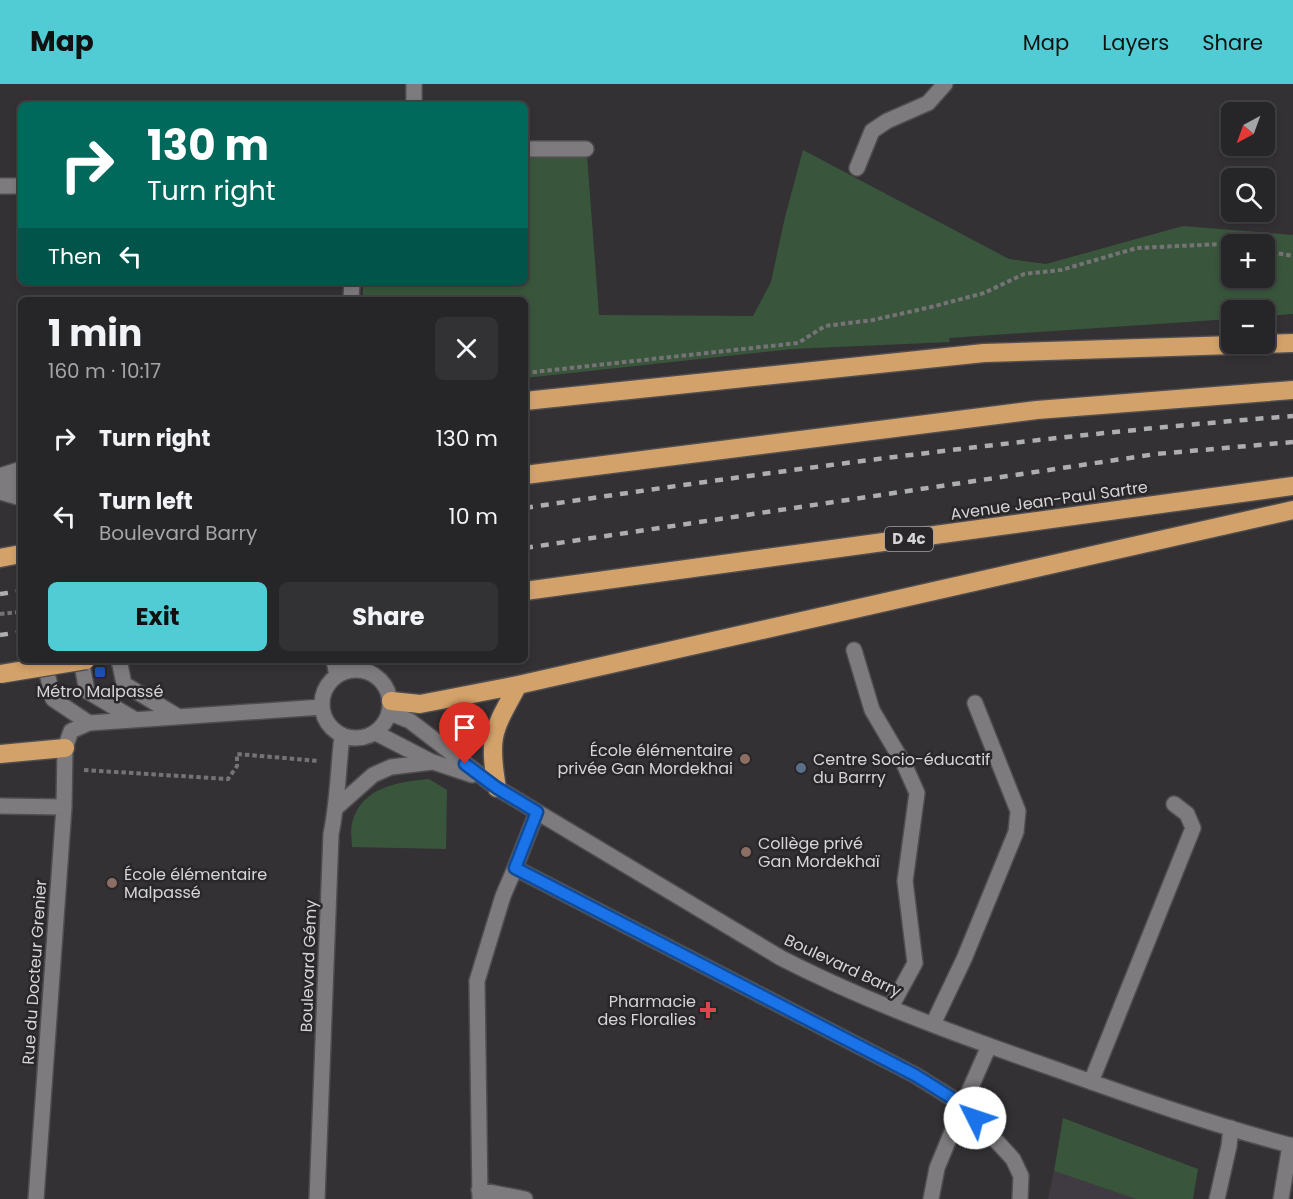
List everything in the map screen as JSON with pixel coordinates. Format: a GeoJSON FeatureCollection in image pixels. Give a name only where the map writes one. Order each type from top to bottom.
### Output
{"type":"FeatureCollection","features":[{"type":"Feature","properties":{"kind":"highway"},"geometry":{"type":"LineString","coordinates":[[528,401],[984,353],[1293,343]]}},
{"type":"Feature","properties":{"kind":"highway"},"geometry":{"type":"LineString","coordinates":[[528,475],[1037,410],[1293,390]]}},
{"type":"Feature","properties":{"kind":"highway","name":"Avenue Jean-Paul Sartre"},"geometry":{"type":"LineString","coordinates":[[528,591],[1293,486]]}},
{"type":"Feature","properties":{"kind":"highway"},"geometry":{"type":"LineString","coordinates":[[390,707],[420,704],[518,685],[1293,510]]}},
{"type":"Feature","properties":{"kind":"highway"},"geometry":{"type":"LineString","coordinates":[[0,558],[18,555]]}},
{"type":"Feature","properties":{"kind":"highway"},"geometry":{"type":"LineString","coordinates":[[0,674],[68,663]]}},
{"type":"Feature","properties":{"kind":"highway"},"geometry":{"type":"LineString","coordinates":[[490,784],[492,738],[497,723],[518,685]]}},
{"type":"Feature","properties":{"kind":"highway"},"geometry":{"type":"LineString","coordinates":[[0,754],[65,748]]}},
{"type":"Feature","properties":{"kind":"street"},"geometry":{"type":"LineString","coordinates":[[414,84],[414,102]]}},
{"type":"Feature","properties":{"kind":"street"},"geometry":{"type":"LineString","coordinates":[[857,168],[872,131],[887,121],[928,103],[945,84]]}},
{"type":"Feature","properties":{"kind":"street"},"geometry":{"type":"LineString","coordinates":[[528,149],[586,148]]}},
{"type":"Feature","properties":{"kind":"street"},"geometry":{"type":"LineString","coordinates":[[0,186],[18,186]]}},
{"type":"Feature","properties":{"kind":"street"},"geometry":{"type":"LineString","coordinates":[[0,476],[18,471]]}},
{"type":"Feature","properties":{"kind":"street"},"geometry":{"type":"LineString","coordinates":[[0,485],[18,484]]}},
{"type":"Feature","properties":{"kind":"street"},"geometry":{"type":"LineString","coordinates":[[0,492],[18,497]]}},
{"type":"Feature","properties":{"kind":"street"},"geometry":{"type":"LineString","coordinates":[[854,650],[872,710],[917,793],[905,881],[915,963],[891,1007]]}},
{"type":"Feature","properties":{"kind":"street"},"geometry":{"type":"LineString","coordinates":[[45,663],[53,699],[89,723]]}},
{"type":"Feature","properties":{"kind":"street"},"geometry":{"type":"LineString","coordinates":[[82,663],[87,691],[134,719]]}},
{"type":"Feature","properties":{"kind":"street"},"geometry":{"type":"LineString","coordinates":[[119,663],[124,684],[177,716]]}},
{"type":"Feature","properties":{"kind":"street"},"geometry":{"type":"LineString","coordinates":[[335,663],[337,676]]}},
{"type":"Feature","properties":{"kind":"street"},"geometry":{"type":"LineString","coordinates":[[359,665],[381,680],[388,690],[390,707],[385,724],[376,733],[366,738],[353,739],[342,736],[332,729],[325,719],[322,707],[326,690],[337,676],[359,665]]}},
{"type":"Feature","properties":{"kind":"street"},"geometry":{"type":"LineString","coordinates":[[933,1024],[964,959],[1016,832],[1018,811],[975,703]]}},
{"type":"Feature","properties":{"kind":"street"},"geometry":{"type":"LineString","coordinates":[[65,748],[70,731],[89,723],[322,707]]}},
{"type":"Feature","properties":{"kind":"street","name":"Boulevard Barry"},"geometry":{"type":"LineString","coordinates":[[390,707],[410,720],[490,784],[782,958],[818,976],[989,1046],[1091,1082],[1291,1146]]}},
{"type":"Feature","properties":{"kind":"street"},"geometry":{"type":"LineString","coordinates":[[376,733],[432,762],[490,784]]}},
{"type":"Feature","properties":{"kind":"street","name":"Boulevard Gémy"},"geometry":{"type":"LineString","coordinates":[[316,1199],[332,834],[337,807],[338,763],[342,736]]}},
{"type":"Feature","properties":{"kind":"street","name":"Rue du Docteur Grenier"},"geometry":{"type":"LineString","coordinates":[[36,1199],[64,807],[65,748]]}},
{"type":"Feature","properties":{"kind":"street"},"geometry":{"type":"LineString","coordinates":[[337,807],[373,775],[391,766],[432,762]]}},
{"type":"Feature","properties":{"kind":"street"},"geometry":{"type":"LineString","coordinates":[[1091,1082],[1193,828],[1187,814],[1174,804]]}},
{"type":"Feature","properties":{"kind":"street"},"geometry":{"type":"LineString","coordinates":[[0,806],[64,807]]}},
{"type":"Feature","properties":{"kind":"street"},"geometry":{"type":"LineString","coordinates":[[525,1199],[479,1194],[477,981],[503,896],[537,812]]}},
{"type":"Feature","properties":{"kind":"street"},"geometry":{"type":"LineString","coordinates":[[515,868],[915,1075],[963,1105],[1013,1159],[1021,1176],[1020,1199]]}},
{"type":"Feature","properties":{"kind":"street"},"geometry":{"type":"LineString","coordinates":[[931,1199],[937,1168],[989,1046]]}},
{"type":"Feature","properties":{"kind":"street"},"geometry":{"type":"LineString","coordinates":[[1217,1199],[1231,1128]]}},
{"type":"Feature","properties":{"kind":"street"},"geometry":{"type":"LineString","coordinates":[[1281,1199],[1291,1146]]}},
{"type":"Feature","properties":{"kind":"path"},"geometry":{"type":"LineString","coordinates":[[528,373],[798,343],[825,326],[873,320],[931,308],[984,293],[1024,274],[1061,270],[1137,248],[1221,244]]}},
{"type":"Feature","properties":{"kind":"path"},"geometry":{"type":"LineString","coordinates":[[1275,253],[1293,256]]}},
{"type":"Feature","properties":{"kind":"path"},"geometry":{"type":"LineString","coordinates":[[0,614],[18,612]]}},
{"type":"Feature","properties":{"kind":"path"},"geometry":{"type":"LineString","coordinates":[[65,769],[213,780],[228,779],[237,766],[237,754],[338,763]]}},
{"type":"Feature","properties":{"kind":"shaded area"},"geometry":{"type":"Polygon","coordinates":[[[1054,1171],[1136,1199],[1048,1199],[1054,1171]]]}},
{"type":"Feature","properties":{"kind":"green space"},"geometry":{"type":"Polygon","coordinates":[[[803,150],[1009,259],[1046,264],[1183,226],[1293,235],[1293,314],[1275,315],[1275,300],[1221,300],[1221,320],[949,338],[950,342],[792,349],[528,378],[528,297],[363,297],[363,285],[528,285],[528,156],[587,155],[599,315],[753,316],[771,282],[803,150]]]}},
{"type":"Feature","properties":{"kind":"green space"},"geometry":{"type":"Polygon","coordinates":[[[429,779],[447,790],[446,849],[352,847],[352,823],[363,801],[372,794],[393,785],[429,779]]]}},
{"type":"Feature","properties":{"kind":"green space"},"geometry":{"type":"Polygon","coordinates":[[[1063,1118],[1198,1169],[1193,1199],[1136,1199],[1054,1171],[1063,1118]]]}},
{"type":"Feature","properties":{"kind":"railway"},"geometry":{"type":"LineString","coordinates":[[528,508],[908,455],[1100,433],[1293,416]]}},
{"type":"Feature","properties":{"kind":"railway"},"geometry":{"type":"LineString","coordinates":[[528,548],[1156,454],[1293,442]]}},
{"type":"Feature","properties":{"kind":"railway"},"geometry":{"type":"LineString","coordinates":[[0,594],[18,591]]}},
{"type":"Feature","properties":{"kind":"railway"},"geometry":{"type":"LineString","coordinates":[[0,635],[18,632]]}},
{"type":"Feature","properties":{"kind":"place","name":"Métro Malpassé"},"geometry":{"type":"Point","coordinates":[100,672]}},
{"type":"Feature","properties":{"kind":"place","name":"École élémentaire privée Gan Mordekhai"},"geometry":{"type":"Point","coordinates":[745,759]}},
{"type":"Feature","properties":{"kind":"place","name":"Centre Socio-éducatif du Barrry"},"geometry":{"type":"Point","coordinates":[801,768]}},
{"type":"Feature","properties":{"kind":"place","name":"Collège privé Gan Mordekhaï"},"geometry":{"type":"Point","coordinates":[746,852]}},
{"type":"Feature","properties":{"kind":"place","name":"École élémentaire Malpassé"},"geometry":{"type":"Point","coordinates":[112,883]}},
{"type":"Feature","properties":{"kind":"place","name":"Pharmacie des Floralies"},"geometry":{"type":"Point","coordinates":[708,1010]}},
{"type":"Feature","properties":{"kind":"route"},"geometry":{"type":"LineString","coordinates":[[465,764],[483,779],[537,812],[515,868],[915,1075],[963,1105],[975,1118]]}}]}
